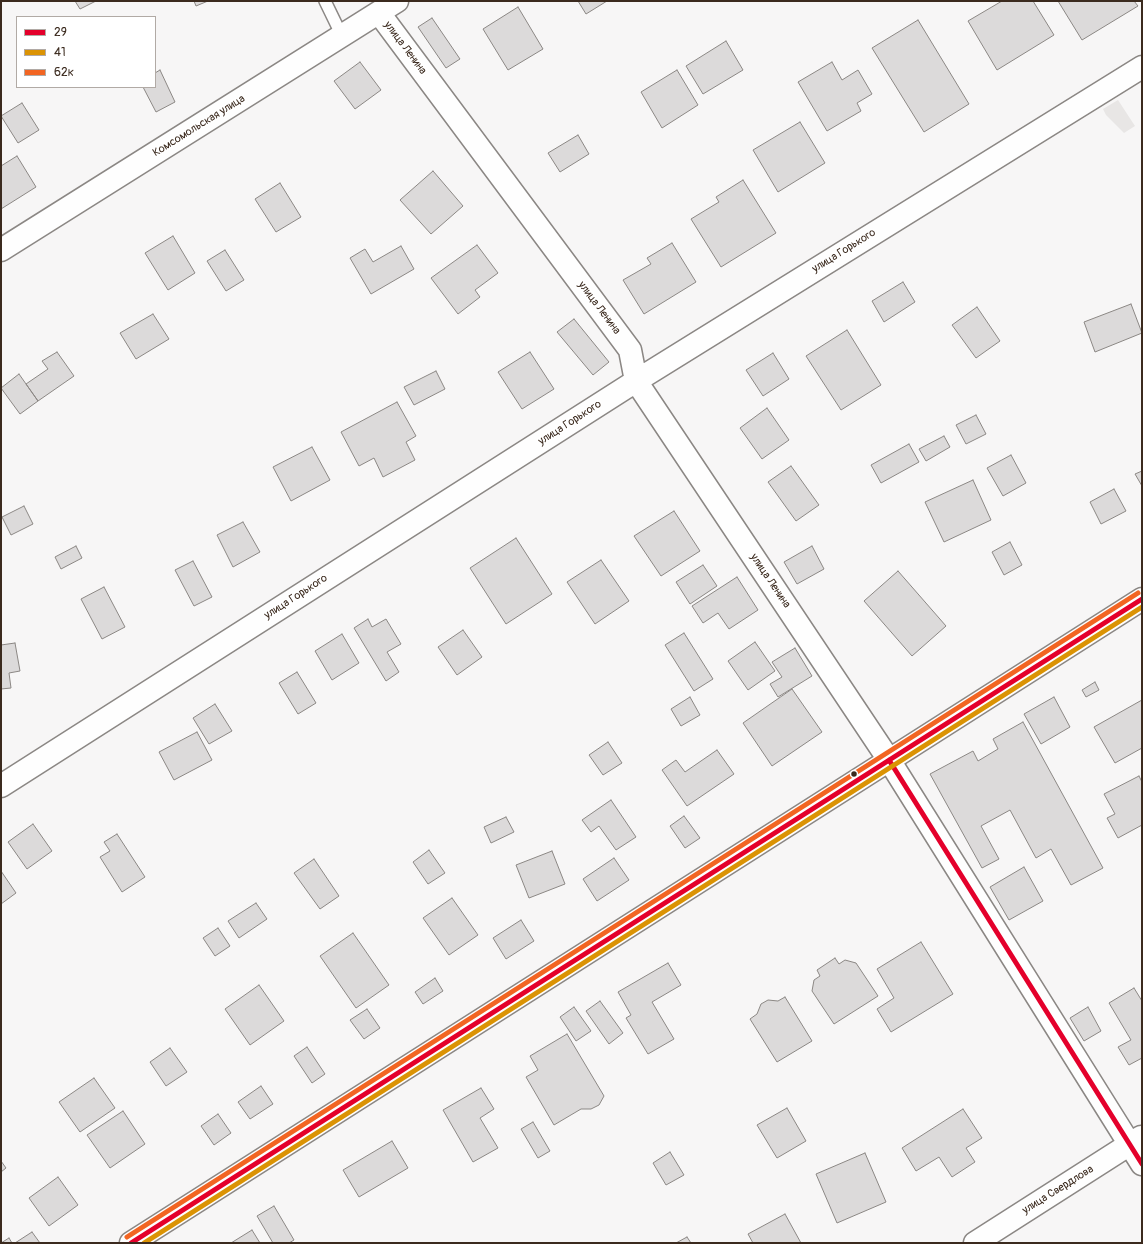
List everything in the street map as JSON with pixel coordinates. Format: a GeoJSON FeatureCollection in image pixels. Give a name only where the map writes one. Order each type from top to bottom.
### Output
{"type":"FeatureCollection","features":[{"type":"Feature","properties":{"kind":"street","name":"Комсомольская улица"},"geometry":{"type":"LineString","coordinates":[[1,250],[397,1]]}},
{"type":"Feature","properties":{"kind":"street","name":"улица Ленина"},"geometry":{"type":"LineString","coordinates":[[379,13],[630,350],[636,381],[889,760],[1136,1141],[1142,1164]]}},
{"type":"Feature","properties":{"kind":"street","name":"улица Горького"},"geometry":{"type":"LineString","coordinates":[[1,786],[636,381],[1142,67]]}},
{"type":"Feature","properties":{"kind":"street"},"geometry":{"type":"LineString","coordinates":[[131,1243],[1142,599]]}},
{"type":"Feature","properties":{"kind":"street","name":"улица Свердлова"},"geometry":{"type":"LineString","coordinates":[[975,1243],[1136,1141]]}},
{"type":"Feature","properties":{"kind":"lane"},"geometry":{"type":"LineString","coordinates":[[325,1],[342,36]]}},
{"type":"Feature","properties":{"kind":"shaded area"},"geometry":{"type":"Polygon","coordinates":[[[1118,100],[1135,126],[1124,133],[1106,115],[1103,109],[1118,100]]]}},
{"type":"Feature","properties":{"kind":"building"},"geometry":{"type":"Polygon","coordinates":[[[75,1],[96,1],[80,9],[75,1]]]}},
{"type":"Feature","properties":{"kind":"building"},"geometry":{"type":"Polygon","coordinates":[[[194,1],[208,1],[196,6],[194,1]]]}},
{"type":"Feature","properties":{"kind":"building"},"geometry":{"type":"Polygon","coordinates":[[[578,1],[607,1],[586,14],[578,1]]]}},
{"type":"Feature","properties":{"kind":"building"},"geometry":{"type":"Polygon","coordinates":[[[1002,1],[1033,1],[1054,35],[997,70],[968,21],[1002,1]]]}},
{"type":"Feature","properties":{"kind":"building"},"geometry":{"type":"Polygon","coordinates":[[[1058,1],[1134,1],[1138,6],[1082,40],[1058,1]]]}},
{"type":"Feature","properties":{"kind":"building"},"geometry":{"type":"Polygon","coordinates":[[[518,7],[543,49],[508,70],[483,29],[518,7]]]}},
{"type":"Feature","properties":{"kind":"building"},"geometry":{"type":"Polygon","coordinates":[[[432,18],[460,59],[446,68],[418,27],[432,18]]]}},
{"type":"Feature","properties":{"kind":"building"},"geometry":{"type":"Polygon","coordinates":[[[918,20],[969,104],[924,132],[872,48],[918,20]]]}},
{"type":"Feature","properties":{"kind":"building"},"geometry":{"type":"Polygon","coordinates":[[[726,41],[743,70],[703,94],[686,66],[726,41]]]}},
{"type":"Feature","properties":{"kind":"building"},"geometry":{"type":"Polygon","coordinates":[[[360,62],[381,90],[355,109],[334,81],[360,62]]]}},
{"type":"Feature","properties":{"kind":"building"},"geometry":{"type":"Polygon","coordinates":[[[832,62],[842,80],[858,70],[872,94],[857,103],[861,111],[827,131],[798,82],[832,62]]]}},
{"type":"Feature","properties":{"kind":"building"},"geometry":{"type":"Polygon","coordinates":[[[160,70],[175,102],[156,112],[144,88],[156,88],[156,72],[160,70]]]}},
{"type":"Feature","properties":{"kind":"building"},"geometry":{"type":"Polygon","coordinates":[[[677,70],[698,105],[662,128],[641,92],[677,70]]]}},
{"type":"Feature","properties":{"kind":"building"},"geometry":{"type":"Polygon","coordinates":[[[22,103],[39,130],[18,143],[1,116],[22,103]]]}},
{"type":"Feature","properties":{"kind":"building"},"geometry":{"type":"Polygon","coordinates":[[[800,122],[825,163],[778,192],[753,150],[800,122]]]}},
{"type":"Feature","properties":{"kind":"building"},"geometry":{"type":"Polygon","coordinates":[[[578,135],[589,154],[560,172],[548,153],[578,135]]]}},
{"type":"Feature","properties":{"kind":"building"},"geometry":{"type":"Polygon","coordinates":[[[17,156],[36,187],[1,209],[1,166],[17,156]]]}},
{"type":"Feature","properties":{"kind":"building"},"geometry":{"type":"Polygon","coordinates":[[[433,171],[463,206],[431,234],[400,200],[433,171]]]}},
{"type":"Feature","properties":{"kind":"building"},"geometry":{"type":"Polygon","coordinates":[[[743,180],[776,233],[721,267],[691,219],[719,202],[716,197],[743,180]]]}},
{"type":"Feature","properties":{"kind":"building"},"geometry":{"type":"Polygon","coordinates":[[[280,183],[301,217],[276,232],[255,199],[280,183]]]}},
{"type":"Feature","properties":{"kind":"building"},"geometry":{"type":"Polygon","coordinates":[[[173,236],[195,273],[168,290],[145,253],[173,236]]]}},
{"type":"Feature","properties":{"kind":"building"},"geometry":{"type":"Polygon","coordinates":[[[672,243],[696,282],[644,314],[623,280],[651,264],[647,258],[672,243]]]}},
{"type":"Feature","properties":{"kind":"building"},"geometry":{"type":"Polygon","coordinates":[[[477,245],[498,273],[475,290],[480,297],[458,314],[431,278],[477,245]]]}},
{"type":"Feature","properties":{"kind":"building"},"geometry":{"type":"Polygon","coordinates":[[[401,246],[414,269],[371,294],[350,258],[365,249],[373,262],[401,246]]]}},
{"type":"Feature","properties":{"kind":"building"},"geometry":{"type":"Polygon","coordinates":[[[225,250],[244,280],[226,291],[207,261],[225,250]]]}},
{"type":"Feature","properties":{"kind":"building"},"geometry":{"type":"Polygon","coordinates":[[[903,282],[915,302],[884,322],[872,301],[903,282]]]}},
{"type":"Feature","properties":{"kind":"building"},"geometry":{"type":"Polygon","coordinates":[[[1131,304],[1142,333],[1095,352],[1084,322],[1131,304]]]}},
{"type":"Feature","properties":{"kind":"building"},"geometry":{"type":"Polygon","coordinates":[[[977,307],[1000,341],[976,358],[952,325],[977,307]]]}},
{"type":"Feature","properties":{"kind":"building"},"geometry":{"type":"Polygon","coordinates":[[[153,314],[169,339],[136,359],[120,333],[153,314]]]}},
{"type":"Feature","properties":{"kind":"building"},"geometry":{"type":"Polygon","coordinates":[[[574,319],[609,362],[593,375],[557,332],[574,319]]]}},
{"type":"Feature","properties":{"kind":"building"},"geometry":{"type":"Polygon","coordinates":[[[847,330],[881,385],[841,410],[806,356],[847,330]]]}},
{"type":"Feature","properties":{"kind":"building"},"geometry":{"type":"Polygon","coordinates":[[[57,352],[74,376],[38,401],[26,384],[48,369],[42,361],[57,352]]]}},
{"type":"Feature","properties":{"kind":"building"},"geometry":{"type":"Polygon","coordinates":[[[530,352],[554,389],[522,409],[498,372],[530,352]]]}},
{"type":"Feature","properties":{"kind":"building"},"geometry":{"type":"Polygon","coordinates":[[[773,353],[789,379],[763,396],[746,370],[773,353]]]}},
{"type":"Feature","properties":{"kind":"building"},"geometry":{"type":"Polygon","coordinates":[[[436,371],[445,389],[414,405],[404,387],[436,371]]]}},
{"type":"Feature","properties":{"kind":"building"},"geometry":{"type":"Polygon","coordinates":[[[19,374],[38,401],[20,414],[1,388],[19,374]]]}},
{"type":"Feature","properties":{"kind":"building"},"geometry":{"type":"Polygon","coordinates":[[[397,402],[416,436],[406,442],[415,460],[383,477],[374,458],[359,466],[341,432],[397,402]]]}},
{"type":"Feature","properties":{"kind":"building"},"geometry":{"type":"Polygon","coordinates":[[[767,408],[789,440],[762,459],[740,428],[767,408]]]}},
{"type":"Feature","properties":{"kind":"building"},"geometry":{"type":"Polygon","coordinates":[[[976,415],[986,434],[966,444],[956,425],[976,415]]]}},
{"type":"Feature","properties":{"kind":"building"},"geometry":{"type":"Polygon","coordinates":[[[944,436],[950,447],[926,461],[919,449],[944,436]]]}},
{"type":"Feature","properties":{"kind":"building"},"geometry":{"type":"Polygon","coordinates":[[[909,444],[919,462],[881,483],[871,465],[909,444]]]}},
{"type":"Feature","properties":{"kind":"building"},"geometry":{"type":"Polygon","coordinates":[[[312,447],[330,480],[291,501],[273,467],[312,447]]]}},
{"type":"Feature","properties":{"kind":"building"},"geometry":{"type":"Polygon","coordinates":[[[1011,455],[1026,483],[1003,496],[987,468],[1011,455]]]}},
{"type":"Feature","properties":{"kind":"building"},"geometry":{"type":"Polygon","coordinates":[[[791,466],[819,505],[796,521],[768,482],[791,466]]]}},
{"type":"Feature","properties":{"kind":"building"},"geometry":{"type":"Polygon","coordinates":[[[1142,471],[1142,486],[1135,474],[1142,471]]]}},
{"type":"Feature","properties":{"kind":"building"},"geometry":{"type":"Polygon","coordinates":[[[973,480],[991,520],[944,542],[925,502],[973,480]]]}},
{"type":"Feature","properties":{"kind":"building"},"geometry":{"type":"Polygon","coordinates":[[[1114,489],[1126,511],[1101,524],[1090,502],[1114,489]]]}},
{"type":"Feature","properties":{"kind":"building"},"geometry":{"type":"Polygon","coordinates":[[[24,506],[33,524],[11,535],[2,517],[24,506]]]}},
{"type":"Feature","properties":{"kind":"building"},"geometry":{"type":"Polygon","coordinates":[[[674,511],[700,551],[661,576],[634,536],[674,511]]]}},
{"type":"Feature","properties":{"kind":"building"},"geometry":{"type":"Polygon","coordinates":[[[243,522],[260,552],[233,567],[217,535],[243,522]]]}},
{"type":"Feature","properties":{"kind":"building"},"geometry":{"type":"Polygon","coordinates":[[[516,538],[552,594],[506,624],[470,568],[516,538]]]}},
{"type":"Feature","properties":{"kind":"building"},"geometry":{"type":"Polygon","coordinates":[[[1010,542],[1022,565],[1004,575],[992,552],[1010,542]]]}},
{"type":"Feature","properties":{"kind":"building"},"geometry":{"type":"Polygon","coordinates":[[[76,546],[82,558],[61,569],[55,557],[76,546]]]}},
{"type":"Feature","properties":{"kind":"building"},"geometry":{"type":"Polygon","coordinates":[[[812,546],[824,569],[797,584],[784,562],[812,546]]]}},
{"type":"Feature","properties":{"kind":"building"},"geometry":{"type":"Polygon","coordinates":[[[601,560],[629,601],[595,624],[567,582],[601,560]]]}},
{"type":"Feature","properties":{"kind":"building"},"geometry":{"type":"Polygon","coordinates":[[[193,561],[212,597],[194,606],[175,570],[193,561]]]}},
{"type":"Feature","properties":{"kind":"building"},"geometry":{"type":"Polygon","coordinates":[[[703,565],[717,586],[690,604],[676,582],[703,565]]]}},
{"type":"Feature","properties":{"kind":"building"},"geometry":{"type":"Polygon","coordinates":[[[898,571],[946,626],[912,656],[864,601],[898,571]]]}},
{"type":"Feature","properties":{"kind":"building"},"geometry":{"type":"Polygon","coordinates":[[[737,577],[758,610],[729,629],[718,613],[703,623],[692,606],[737,577]]]}},
{"type":"Feature","properties":{"kind":"building"},"geometry":{"type":"Polygon","coordinates":[[[104,587],[125,627],[102,639],[81,599],[104,587]]]}},
{"type":"Feature","properties":{"kind":"building"},"geometry":{"type":"Polygon","coordinates":[[[368,619],[372,627],[386,619],[401,644],[387,652],[399,672],[386,681],[354,628],[368,619]]]}},
{"type":"Feature","properties":{"kind":"building"},"geometry":{"type":"Polygon","coordinates":[[[463,630],[482,657],[457,675],[438,647],[463,630]]]}},
{"type":"Feature","properties":{"kind":"building"},"geometry":{"type":"Polygon","coordinates":[[[684,633],[713,679],[694,691],[665,645],[684,633]]]}},
{"type":"Feature","properties":{"kind":"building"},"geometry":{"type":"Polygon","coordinates":[[[342,634],[359,663],[332,680],[315,651],[342,634]]]}},
{"type":"Feature","properties":{"kind":"building"},"geometry":{"type":"Polygon","coordinates":[[[755,642],[775,671],[748,690],[728,661],[755,642]]]}},
{"type":"Feature","properties":{"kind":"building"},"geometry":{"type":"Polygon","coordinates":[[[15,643],[20,671],[9,673],[11,688],[1,689],[1,645],[15,643]]]}},
{"type":"Feature","properties":{"kind":"building"},"geometry":{"type":"Polygon","coordinates":[[[795,648],[812,676],[778,697],[770,684],[782,677],[772,662],[795,648]]]}},
{"type":"Feature","properties":{"kind":"building"},"geometry":{"type":"Polygon","coordinates":[[[297,672],[316,703],[298,714],[279,683],[297,672]]]}},
{"type":"Feature","properties":{"kind":"building"},"geometry":{"type":"Polygon","coordinates":[[[1095,682],[1099,690],[1086,697],[1082,690],[1095,682]]]}},
{"type":"Feature","properties":{"kind":"building"},"geometry":{"type":"Polygon","coordinates":[[[792,689],[822,732],[772,766],[743,723],[792,689]]]}},
{"type":"Feature","properties":{"kind":"building"},"geometry":{"type":"Polygon","coordinates":[[[690,697],[700,715],[681,726],[671,709],[690,697]]]}},
{"type":"Feature","properties":{"kind":"building"},"geometry":{"type":"Polygon","coordinates":[[[1054,697],[1070,727],[1041,744],[1024,714],[1054,697]]]}},
{"type":"Feature","properties":{"kind":"building"},"geometry":{"type":"Polygon","coordinates":[[[1142,700],[1142,748],[1115,763],[1094,727],[1142,700]]]}},
{"type":"Feature","properties":{"kind":"building"},"geometry":{"type":"Polygon","coordinates":[[[215,704],[232,731],[209,744],[193,718],[215,704]]]}},
{"type":"Feature","properties":{"kind":"building"},"geometry":{"type":"Polygon","coordinates":[[[1023,722],[1103,868],[1071,885],[1051,849],[1036,858],[1010,810],[981,826],[999,859],[982,868],[930,774],[973,751],[978,761],[998,749],[993,739],[1023,722]]]}},
{"type":"Feature","properties":{"kind":"building"},"geometry":{"type":"Polygon","coordinates":[[[197,732],[212,760],[174,780],[159,752],[197,732]]]}},
{"type":"Feature","properties":{"kind":"building"},"geometry":{"type":"Polygon","coordinates":[[[608,742],[622,763],[603,775],[589,755],[608,742]]]}},
{"type":"Feature","properties":{"kind":"building"},"geometry":{"type":"Polygon","coordinates":[[[717,750],[734,774],[687,806],[662,770],[676,760],[685,772],[717,750]]]}},
{"type":"Feature","properties":{"kind":"building"},"geometry":{"type":"Polygon","coordinates":[[[1139,776],[1142,782],[1142,825],[1118,838],[1107,818],[1115,814],[1104,794],[1139,776]]]}},
{"type":"Feature","properties":{"kind":"building"},"geometry":{"type":"Polygon","coordinates":[[[611,800],[636,837],[616,850],[599,826],[591,832],[582,820],[611,800]]]}},
{"type":"Feature","properties":{"kind":"building"},"geometry":{"type":"Polygon","coordinates":[[[684,816],[700,838],[685,848],[670,826],[684,816]]]}},
{"type":"Feature","properties":{"kind":"building"},"geometry":{"type":"Polygon","coordinates":[[[506,817],[514,832],[491,843],[484,827],[506,817]]]}},
{"type":"Feature","properties":{"kind":"building"},"geometry":{"type":"Polygon","coordinates":[[[33,824],[52,851],[27,869],[8,842],[33,824]]]}},
{"type":"Feature","properties":{"kind":"building"},"geometry":{"type":"Polygon","coordinates":[[[117,834],[145,877],[122,892],[100,857],[110,851],[104,842],[117,834]]]}},
{"type":"Feature","properties":{"kind":"building"},"geometry":{"type":"Polygon","coordinates":[[[429,850],[445,873],[428,884],[413,862],[429,850]]]}},
{"type":"Feature","properties":{"kind":"building"},"geometry":{"type":"Polygon","coordinates":[[[552,851],[565,884],[529,898],[516,865],[552,851]]]}},
{"type":"Feature","properties":{"kind":"building"},"geometry":{"type":"Polygon","coordinates":[[[614,858],[629,880],[597,901],[583,879],[614,858]]]}},
{"type":"Feature","properties":{"kind":"building"},"geometry":{"type":"Polygon","coordinates":[[[314,859],[339,896],[320,909],[294,873],[314,859]]]}},
{"type":"Feature","properties":{"kind":"building"},"geometry":{"type":"Polygon","coordinates":[[[1024,867],[1043,901],[1009,920],[990,887],[1024,867]]]}},
{"type":"Feature","properties":{"kind":"building"},"geometry":{"type":"Polygon","coordinates":[[[1,871],[16,893],[1,904],[1,871]]]}},
{"type":"Feature","properties":{"kind":"building"},"geometry":{"type":"Polygon","coordinates":[[[452,898],[478,935],[449,955],[423,918],[452,898]]]}},
{"type":"Feature","properties":{"kind":"building"},"geometry":{"type":"Polygon","coordinates":[[[256,903],[267,919],[239,938],[228,921],[256,903]]]}},
{"type":"Feature","properties":{"kind":"building"},"geometry":{"type":"Polygon","coordinates":[[[521,920],[534,941],[506,959],[493,938],[521,920]]]}},
{"type":"Feature","properties":{"kind":"building"},"geometry":{"type":"Polygon","coordinates":[[[218,928],[230,946],[215,956],[203,938],[218,928]]]}},
{"type":"Feature","properties":{"kind":"building"},"geometry":{"type":"Polygon","coordinates":[[[353,933],[389,985],[356,1008],[320,956],[353,933]]]}},
{"type":"Feature","properties":{"kind":"building"},"geometry":{"type":"Polygon","coordinates":[[[921,942],[953,994],[891,1032],[877,1009],[894,998],[877,969],[921,942]]]}},
{"type":"Feature","properties":{"kind":"building"},"geometry":{"type":"Polygon","coordinates":[[[835,958],[839,964],[845,960],[856,963],[878,996],[834,1024],[812,991],[814,980],[820,976],[817,970],[835,958]]]}},
{"type":"Feature","properties":{"kind":"building"},"geometry":{"type":"Polygon","coordinates":[[[668,963],[681,985],[652,1002],[674,1039],[648,1054],[626,1018],[631,1015],[618,992],[668,963]]]}},
{"type":"Feature","properties":{"kind":"building"},"geometry":{"type":"Polygon","coordinates":[[[435,978],[443,991],[423,1004],[415,992],[435,978]]]}},
{"type":"Feature","properties":{"kind":"building"},"geometry":{"type":"Polygon","coordinates":[[[259,985],[284,1021],[250,1045],[225,1009],[259,985]]]}},
{"type":"Feature","properties":{"kind":"building"},"geometry":{"type":"Polygon","coordinates":[[[1134,988],[1142,1001],[1142,1058],[1129,1065],[1118,1047],[1131,1040],[1109,1003],[1134,988]]]}},
{"type":"Feature","properties":{"kind":"building"},"geometry":{"type":"Polygon","coordinates":[[[785,997],[812,1041],[777,1062],[750,1019],[757,1014],[761,1004],[768,1000],[778,1001],[785,997]]]}},
{"type":"Feature","properties":{"kind":"building"},"geometry":{"type":"Polygon","coordinates":[[[600,1001],[623,1033],[609,1044],[586,1011],[600,1001]]]}},
{"type":"Feature","properties":{"kind":"building"},"geometry":{"type":"Polygon","coordinates":[[[574,1007],[591,1031],[576,1041],[560,1017],[574,1007]]]}},
{"type":"Feature","properties":{"kind":"building"},"geometry":{"type":"Polygon","coordinates":[[[1088,1007],[1101,1031],[1084,1041],[1070,1018],[1088,1007]]]}},
{"type":"Feature","properties":{"kind":"building"},"geometry":{"type":"Polygon","coordinates":[[[367,1009],[380,1028],[364,1039],[350,1020],[367,1009]]]}},
{"type":"Feature","properties":{"kind":"building"},"geometry":{"type":"Polygon","coordinates":[[[567,1034],[604,1096],[599,1105],[591,1109],[581,1109],[554,1125],[526,1077],[538,1070],[530,1056],[567,1034]]]}},
{"type":"Feature","properties":{"kind":"building"},"geometry":{"type":"Polygon","coordinates":[[[307,1047],[325,1074],[312,1083],[294,1056],[307,1047]]]}},
{"type":"Feature","properties":{"kind":"building"},"geometry":{"type":"Polygon","coordinates":[[[170,1048],[187,1072],[166,1086],[150,1062],[170,1048]]]}},
{"type":"Feature","properties":{"kind":"building"},"geometry":{"type":"Polygon","coordinates":[[[94,1078],[115,1108],[80,1132],[59,1102],[94,1078]]]}},
{"type":"Feature","properties":{"kind":"building"},"geometry":{"type":"Polygon","coordinates":[[[261,1086],[273,1104],[250,1119],[238,1102],[261,1086]]]}},
{"type":"Feature","properties":{"kind":"building"},"geometry":{"type":"Polygon","coordinates":[[[481,1088],[494,1109],[480,1118],[498,1148],[473,1162],[443,1110],[481,1088]]]}},
{"type":"Feature","properties":{"kind":"building"},"geometry":{"type":"Polygon","coordinates":[[[787,1108],[806,1141],[777,1158],[757,1125],[787,1108]]]}},
{"type":"Feature","properties":{"kind":"building"},"geometry":{"type":"Polygon","coordinates":[[[963,1109],[982,1138],[966,1148],[975,1162],[952,1177],[939,1157],[916,1171],[902,1148],[963,1109]]]}},
{"type":"Feature","properties":{"kind":"building"},"geometry":{"type":"Polygon","coordinates":[[[123,1111],[145,1144],[110,1168],[87,1135],[123,1111]]]}},
{"type":"Feature","properties":{"kind":"building"},"geometry":{"type":"Polygon","coordinates":[[[218,1114],[231,1133],[214,1145],[201,1126],[218,1114]]]}},
{"type":"Feature","properties":{"kind":"building"},"geometry":{"type":"Polygon","coordinates":[[[533,1122],[550,1151],[538,1158],[521,1129],[533,1122]]]}},
{"type":"Feature","properties":{"kind":"building"},"geometry":{"type":"Polygon","coordinates":[[[392,1141],[408,1168],[359,1197],[343,1170],[392,1141]]]}},
{"type":"Feature","properties":{"kind":"building"},"geometry":{"type":"Polygon","coordinates":[[[670,1152],[684,1175],[666,1185],[653,1163],[670,1152]]]}},
{"type":"Feature","properties":{"kind":"building"},"geometry":{"type":"Polygon","coordinates":[[[865,1153],[886,1202],[837,1223],[816,1174],[865,1153]]]}},
{"type":"Feature","properties":{"kind":"building"},"geometry":{"type":"Polygon","coordinates":[[[1,1161],[6,1168],[1,1172],[1,1161]]]}},
{"type":"Feature","properties":{"kind":"building"},"geometry":{"type":"Polygon","coordinates":[[[58,1177],[78,1205],[49,1226],[29,1198],[58,1177]]]}},
{"type":"Feature","properties":{"kind":"building"},"geometry":{"type":"Polygon","coordinates":[[[274,1206],[294,1240],[289,1243],[273,1243],[257,1216],[274,1206]]]}},
{"type":"Feature","properties":{"kind":"building"},"geometry":{"type":"Polygon","coordinates":[[[785,1214],[801,1243],[753,1243],[748,1234],[785,1214]]]}},
{"type":"Feature","properties":{"kind":"building"},"geometry":{"type":"Polygon","coordinates":[[[252,1230],[260,1243],[231,1243],[252,1230]]]}},
{"type":"Feature","properties":{"kind":"building"},"geometry":{"type":"Polygon","coordinates":[[[32,1232],[40,1243],[15,1243],[32,1232]]]}},
{"type":"Feature","properties":{"kind":"building"},"geometry":{"type":"Polygon","coordinates":[[[687,1237],[691,1243],[676,1243],[687,1237]]]}},
{"type":"Feature","properties":{"kind":"building"},"geometry":{"type":"Polygon","coordinates":[[[9,1238],[12,1243],[1,1243],[9,1238]]]}},
{"type":"Feature","properties":{"kind":"transit line","name":"62к"},"geometry":{"type":"LineString","coordinates":[[127,1237],[1138,593]]}},
{"type":"Feature","properties":{"kind":"transit line","name":"29"},"geometry":{"type":"LineString","coordinates":[[131,1243],[1142,599]]}},
{"type":"Feature","properties":{"kind":"transit line","name":"41"},"geometry":{"type":"LineString","coordinates":[[144,1243],[1142,607]]}},
{"type":"Feature","properties":{"kind":"transit line","name":"29"},"geometry":{"type":"LineString","coordinates":[[889,760],[1142,1164]]}}]}
